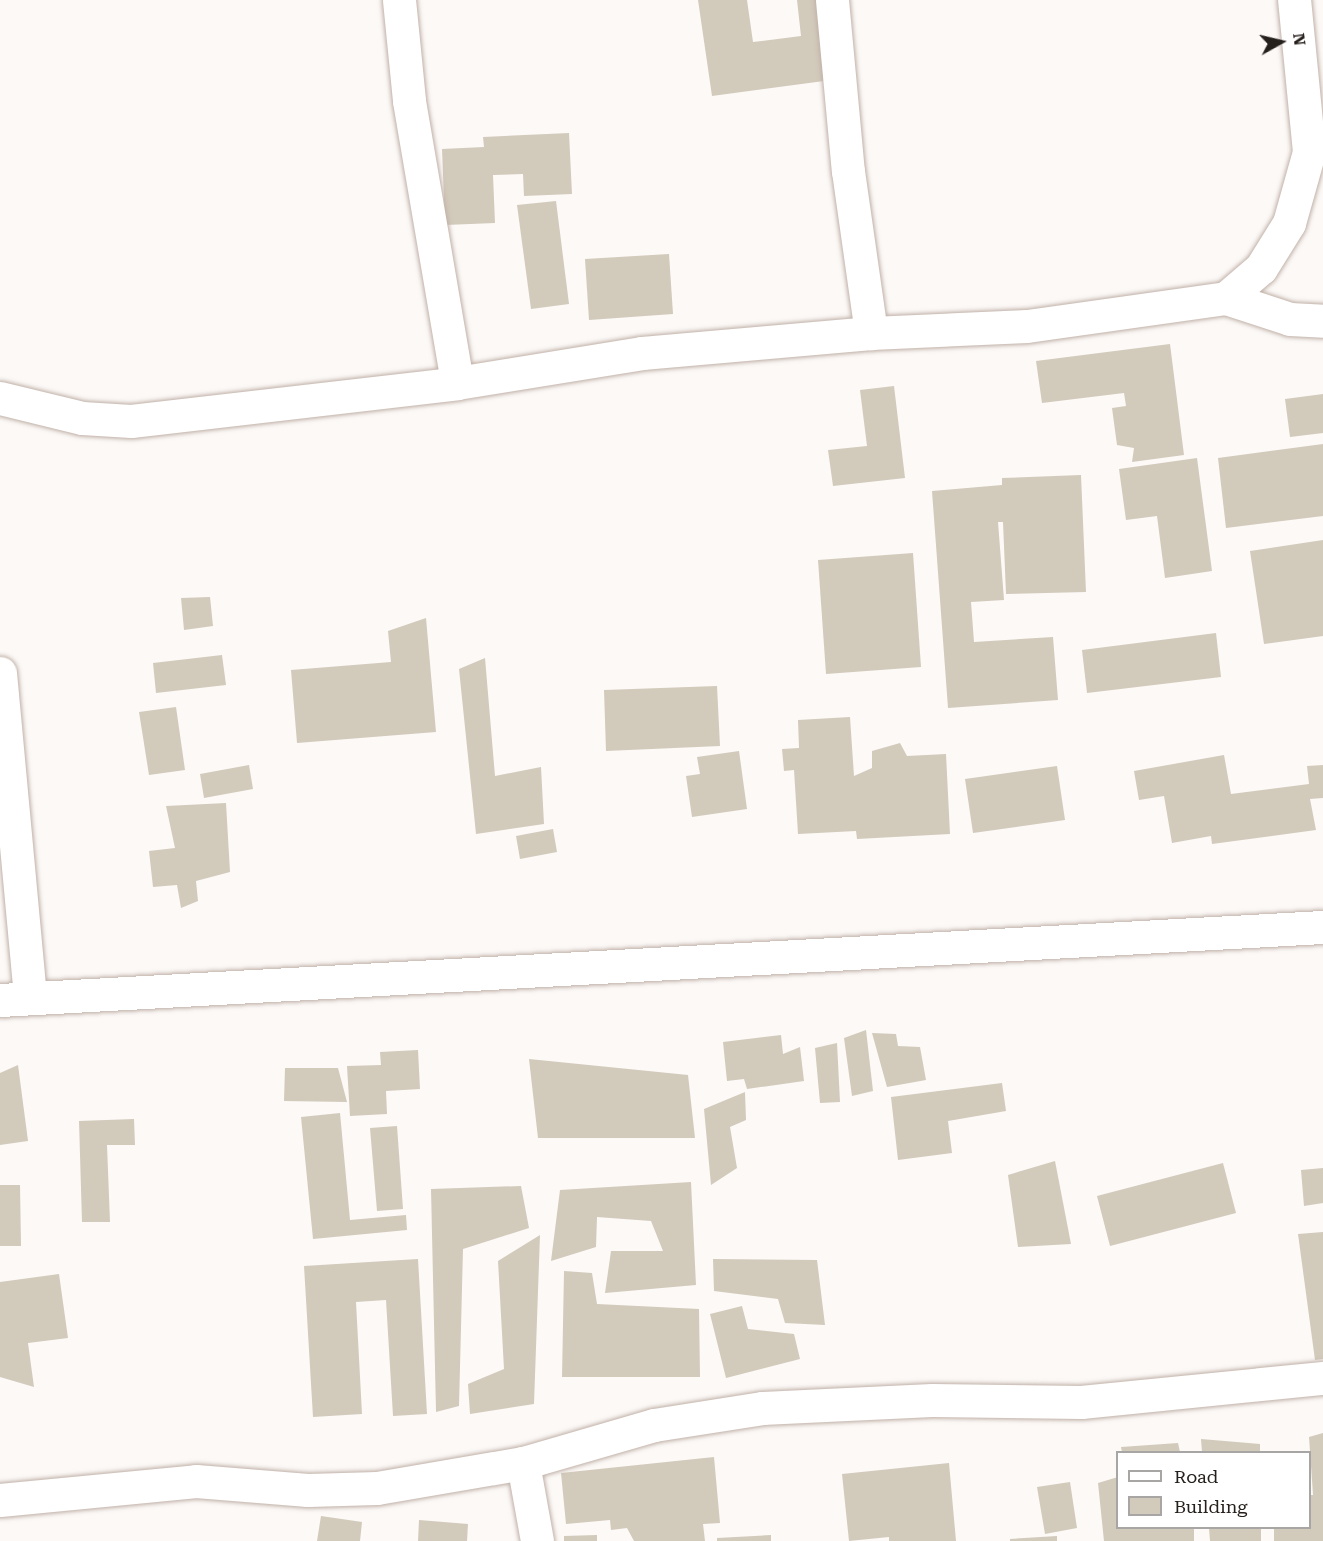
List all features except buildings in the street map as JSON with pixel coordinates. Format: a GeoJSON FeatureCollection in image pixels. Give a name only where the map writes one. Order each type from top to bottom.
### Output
{"type":"FeatureCollection","features":[{"type":"Feature","properties":{"kind":"street"},"geometry":{"type":"LineString","coordinates":[[399,0],[409,101],[457,383]]}},
{"type":"Feature","properties":{"kind":"street"},"geometry":{"type":"LineString","coordinates":[[832,0],[848,171],[871,333]]}},
{"type":"Feature","properties":{"kind":"street"},"geometry":{"type":"LineString","coordinates":[[1226,298],[1261,268],[1289,223],[1309,152],[1294,0]]}},
{"type":"Feature","properties":{"kind":"street"},"geometry":{"type":"LineString","coordinates":[[0,398],[82,418],[131,420],[457,383],[642,353],[871,333],[1027,326],[1226,298],[1290,319],[1323,321]]}},
{"type":"Feature","properties":{"kind":"street"},"geometry":{"type":"LineString","coordinates":[[0,673],[15,999],[1323,927]]}},
{"type":"Feature","properties":{"kind":"street"},"geometry":{"type":"LineString","coordinates":[[0,1500],[196,1481],[308,1490],[377,1488],[523,1463],[654,1425],[762,1408],[932,1401],[1081,1402],[1323,1378]]}},
{"type":"Feature","properties":{"kind":"street"},"geometry":{"type":"LineString","coordinates":[[523,1463],[537,1541]]}}]}
